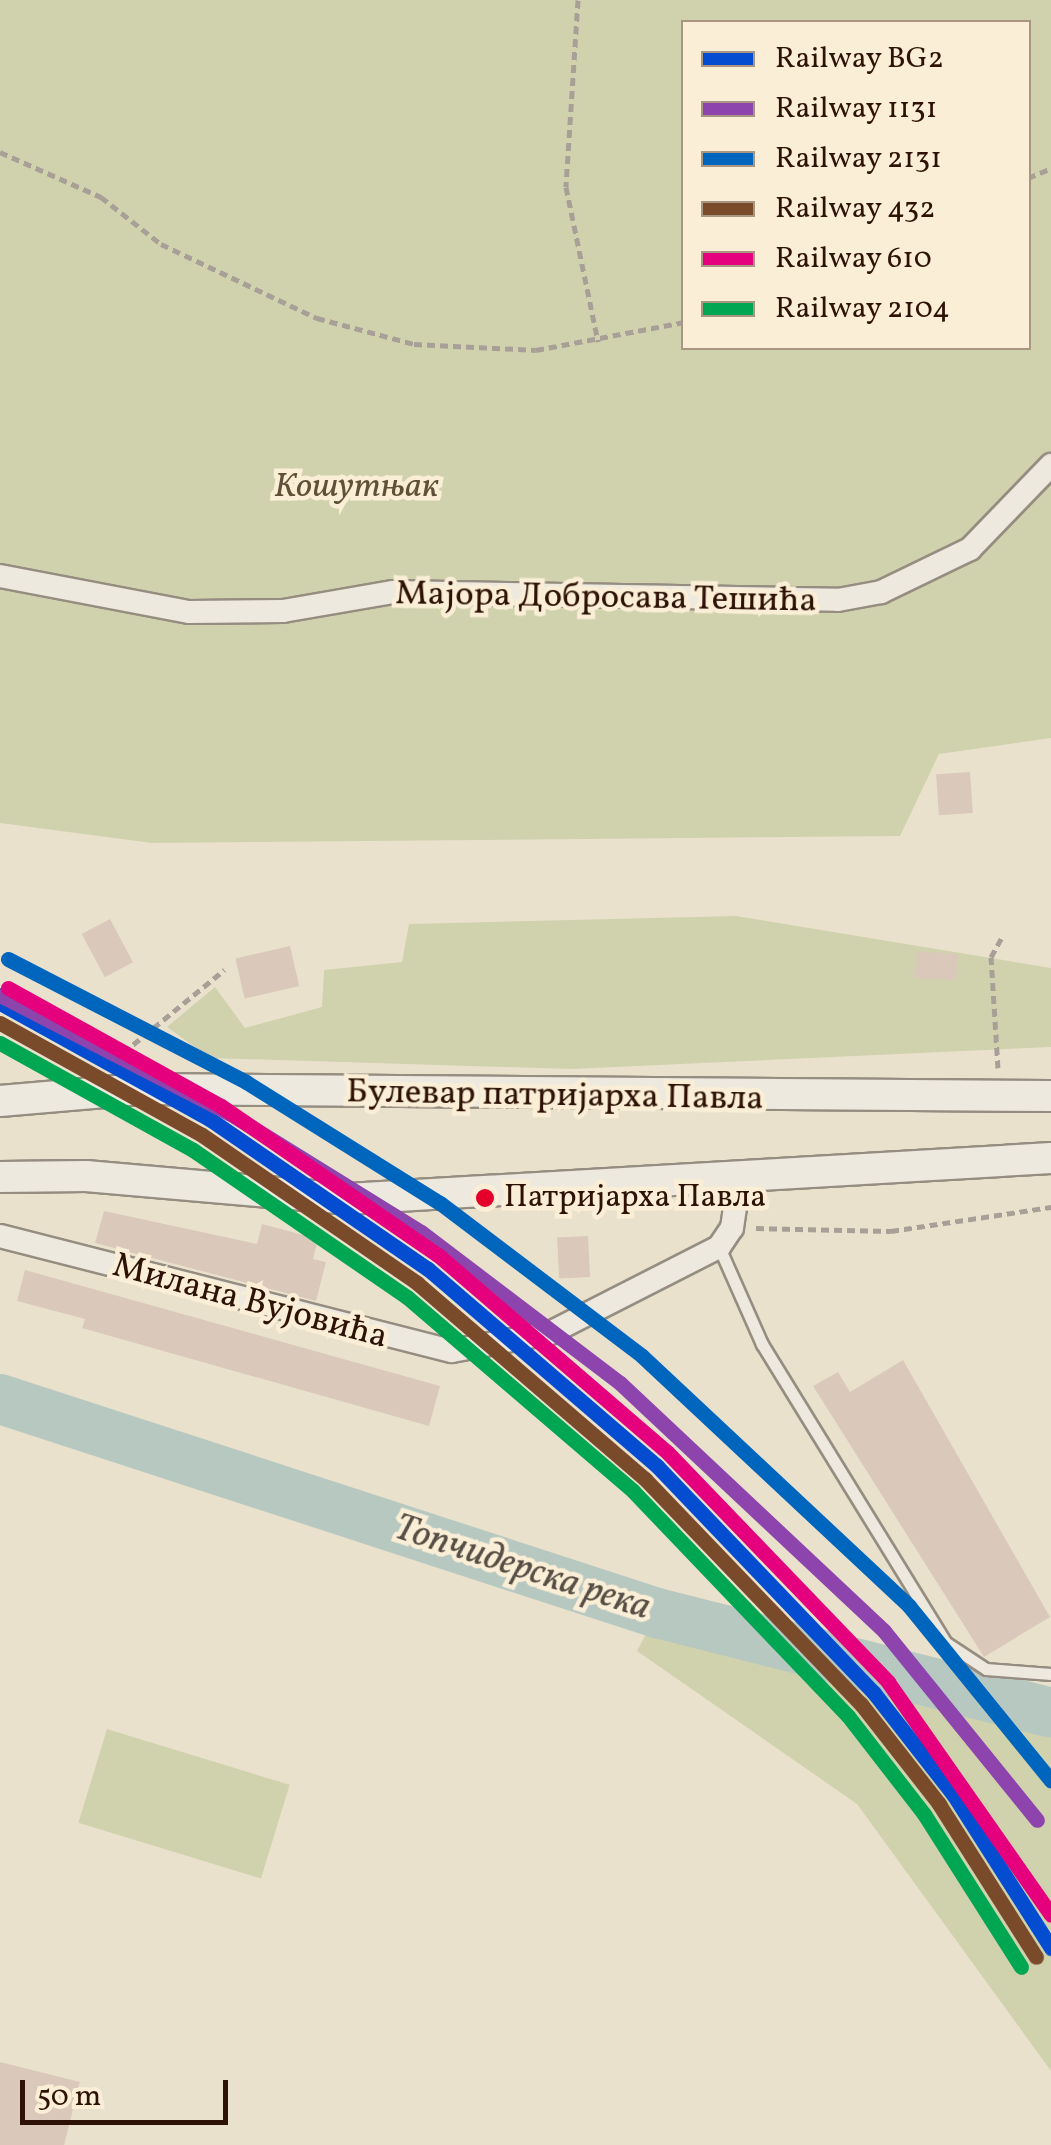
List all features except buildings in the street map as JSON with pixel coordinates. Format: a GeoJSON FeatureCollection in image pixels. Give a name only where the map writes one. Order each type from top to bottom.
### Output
{"type":"FeatureCollection","features":[{"type":"Feature","properties":{"kind":"main road","name":"Булевар патријарха Павла"},"geometry":{"type":"LineString","coordinates":[[0,1101],[139,1088],[1051,1096]]}},
{"type":"Feature","properties":{"kind":"main road","name":"Булевар патријарха Павла"},"geometry":{"type":"LineString","coordinates":[[0,1177],[86,1176],[310,1199],[1051,1158]]}},
{"type":"Feature","properties":{"kind":"street","name":"Мајора Добросава Тешића"},"geometry":{"type":"LineString","coordinates":[[0,576],[190,612],[283,612],[393,592],[838,600],[881,592],[970,549],[1051,465]]}},
{"type":"Feature","properties":{"kind":"street"},"geometry":{"type":"LineString","coordinates":[[725,1237],[740,1174]]}},
{"type":"Feature","properties":{"kind":"street","name":"Милана Вујовића"},"geometry":{"type":"LineString","coordinates":[[0,1236],[452,1351],[550,1332],[725,1237]]}},
{"type":"Feature","properties":{"kind":"lane"},"geometry":{"type":"LineString","coordinates":[[725,1237],[762,1344],[945,1642],[986,1669],[1051,1674]]}},
{"type":"Feature","properties":{"kind":"path"},"geometry":{"type":"LineString","coordinates":[[578,0],[566,187],[598,342]]}},
{"type":"Feature","properties":{"kind":"path"},"geometry":{"type":"LineString","coordinates":[[0,152],[101,197],[161,244],[317,318],[414,344],[536,350],[598,342],[681,323]]}},
{"type":"Feature","properties":{"kind":"path"},"geometry":{"type":"LineString","coordinates":[[998,1081],[991,958],[1002,936]]}},
{"type":"Feature","properties":{"kind":"path"},"geometry":{"type":"LineString","coordinates":[[102,1075],[224,970]]}},
{"type":"Feature","properties":{"kind":"path"},"geometry":{"type":"LineString","coordinates":[[725,1237],[892,1231],[1051,1207]]}},
{"type":"Feature","properties":{"kind":"green space","name":"Кошутњак"},"geometry":{"type":"Polygon","coordinates":[[[0,0],[1051,0],[1051,738],[939,754],[900,836],[152,843],[0,823],[0,0]]]}},
{"type":"Feature","properties":{"kind":"green space"},"geometry":{"type":"Polygon","coordinates":[[[736,916],[1051,968],[1051,1047],[571,1069],[210,1058],[167,1027],[215,987],[245,1028],[322,1007],[324,970],[402,962],[409,924],[736,916]]]}},
{"type":"Feature","properties":{"kind":"green space"},"geometry":{"type":"Polygon","coordinates":[[[657,1613],[1051,1713],[1051,2071],[857,1804],[637,1651],[657,1613]]]}},
{"type":"Feature","properties":{"kind":"green space"},"geometry":{"type":"Polygon","coordinates":[[[107,1729],[290,1785],[261,1879],[78,1823],[107,1729]]]}},
{"type":"Feature","properties":{"kind":"waterway","name":"Топчидерска река"},"geometry":{"type":"LineString","coordinates":[[0,1399],[657,1613],[1051,1713]]}},
{"type":"Feature","properties":{"kind":"rail line","name":"2131"},"geometry":{"type":"LineString","coordinates":[[8,959],[246,1082],[440,1203],[642,1356],[909,1606],[1051,1781]]}},
{"type":"Feature","properties":{"kind":"rail line","name":"610"},"geometry":{"type":"LineString","coordinates":[[8,988],[221,1106],[438,1255],[668,1453],[888,1682],[1051,1915]]}},
{"type":"Feature","properties":{"kind":"rail line","name":"1131"},"geometry":{"type":"LineString","coordinates":[[0,995],[229,1113],[421,1232],[620,1383],[884,1631],[1037,1820]]}},
{"type":"Feature","properties":{"kind":"rail line","name":"BG2"},"geometry":{"type":"LineString","coordinates":[[0,1003],[211,1120],[428,1269],[657,1466],[874,1693],[953,1794],[1051,1948]]}},
{"type":"Feature","properties":{"kind":"rail line","name":"432"},"geometry":{"type":"LineString","coordinates":[[0,1023],[202,1135],[417,1283],[645,1479],[861,1704],[939,1804],[1036,1957]]}},
{"type":"Feature","properties":{"kind":"rail line","name":"2104"},"geometry":{"type":"LineString","coordinates":[[0,1043],[193,1150],[407,1297],[633,1491],[848,1716],[924,1814],[1021,1967]]}},
{"type":"Feature","properties":{"kind":"place","name":"Патријарха Павла"},"geometry":{"type":"Point","coordinates":[485,1198]}}]}
